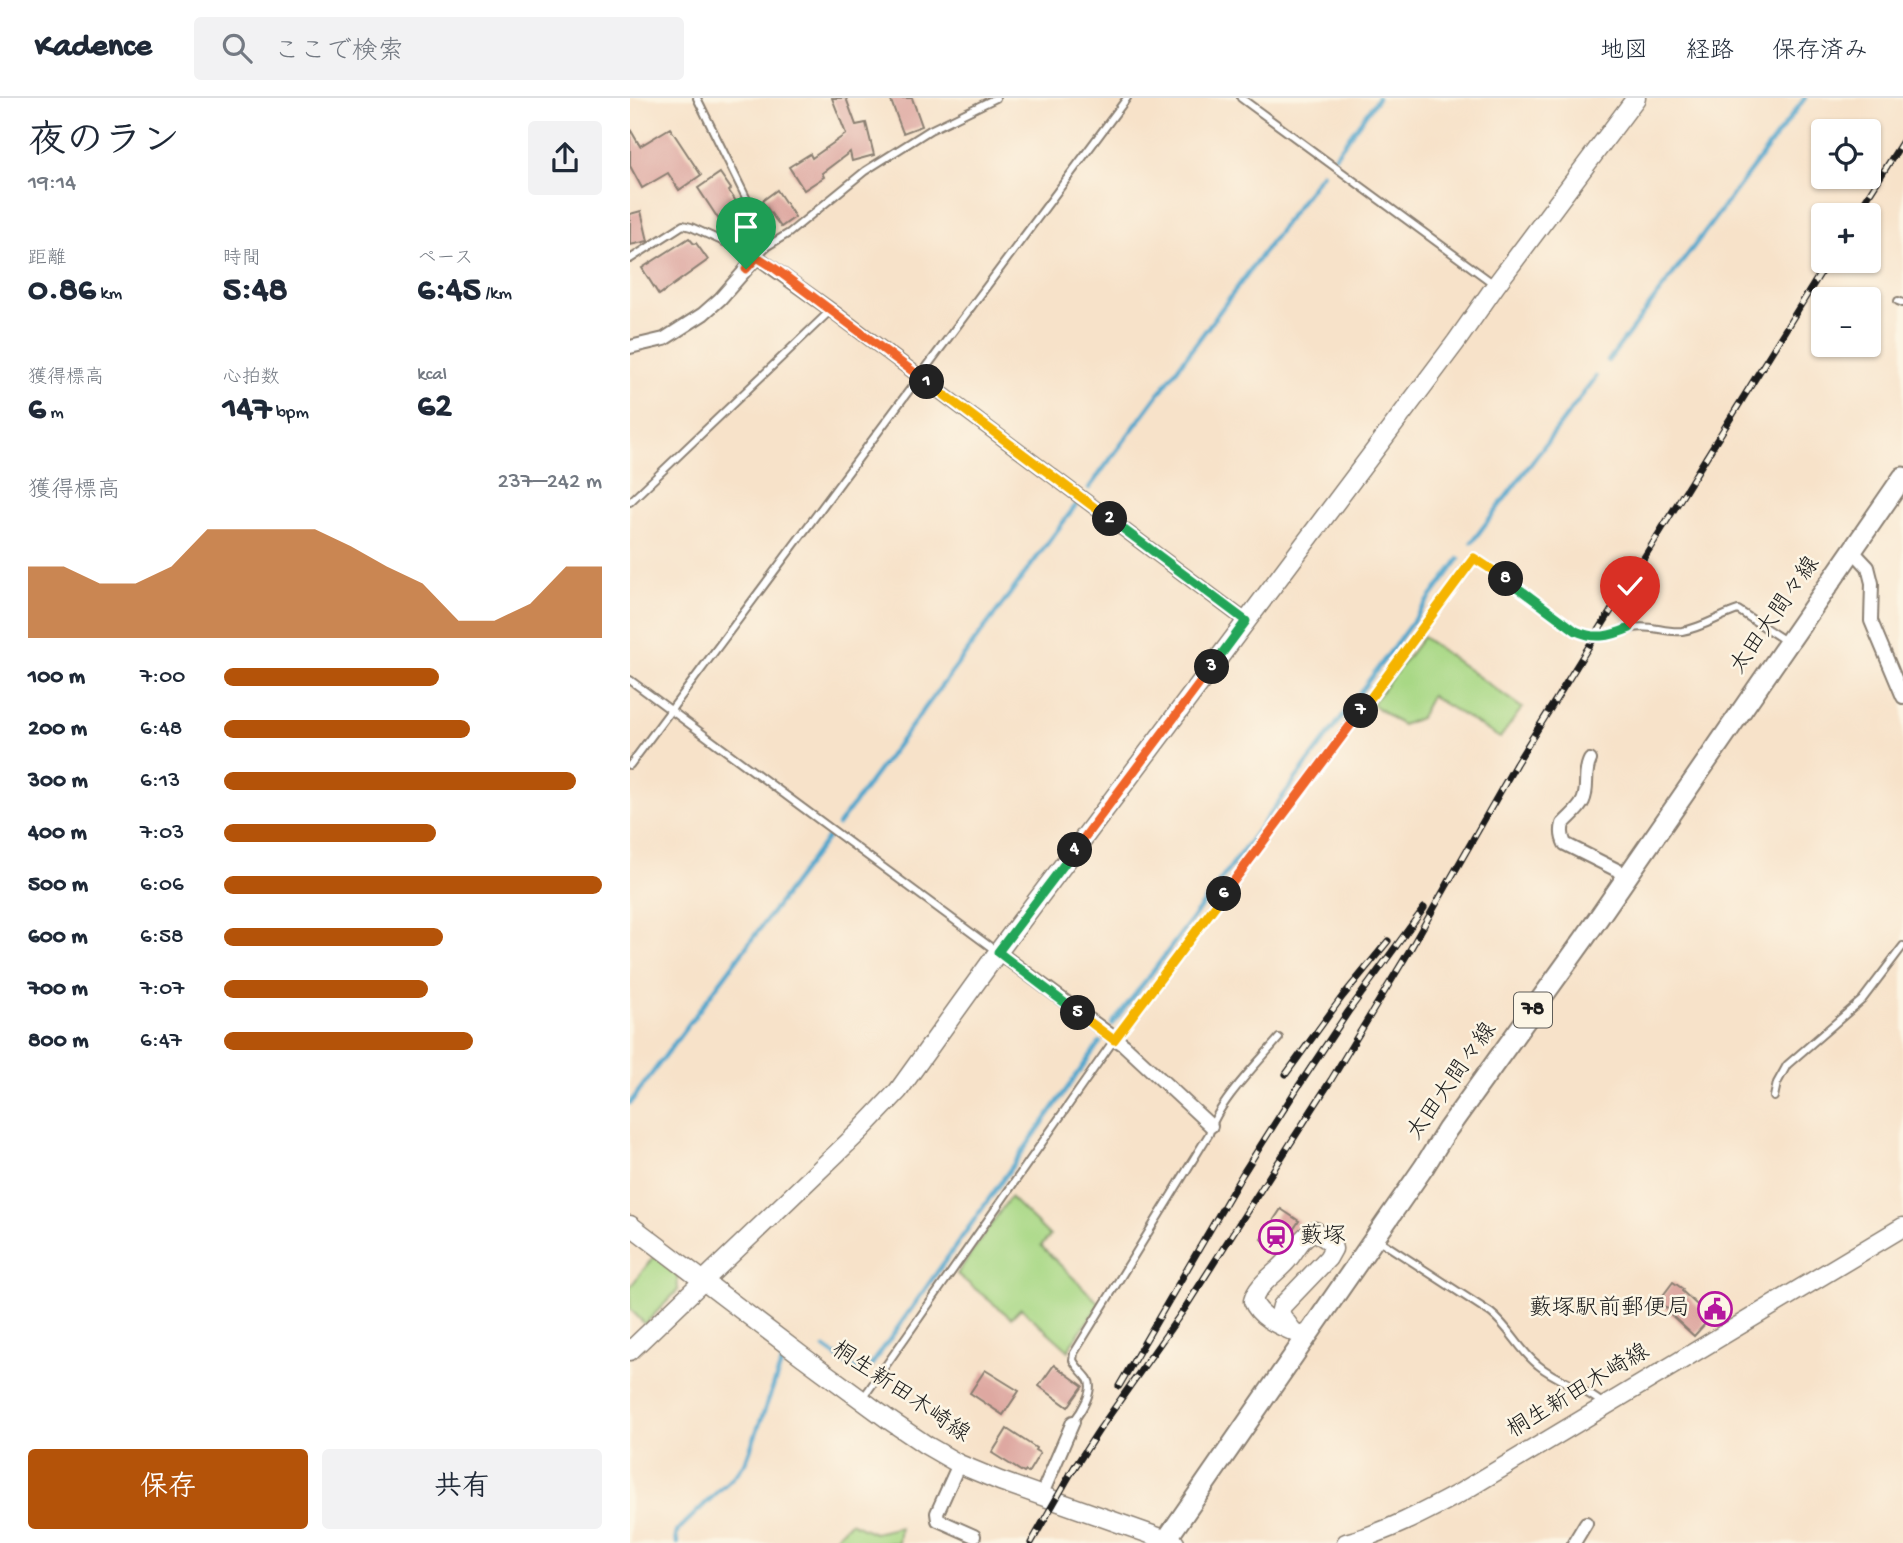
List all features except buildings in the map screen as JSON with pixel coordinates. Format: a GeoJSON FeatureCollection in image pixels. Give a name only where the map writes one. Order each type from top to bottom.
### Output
{"type":"FeatureCollection","features":[{"type":"Feature","properties":{"kind":"main road","name":"太田大間々線"},"geometry":{"type":"LineString","coordinates":[[1168,1542],[1299,1334],[1375,1238],[1447,1130],[1584,939],[1903,477]]}},
{"type":"Feature","properties":{"kind":"street"},"geometry":{"type":"LineString","coordinates":[[630,1351],[859,1132],[898,1091],[998,952],[1636,98]]}},
{"type":"Feature","properties":{"kind":"street"},"geometry":{"type":"LineString","coordinates":[[630,347],[664,339],[702,314],[720,299],[757,257],[1246,621]]}},
{"type":"Feature","properties":{"kind":"street"},"geometry":{"type":"LineString","coordinates":[[1852,550],[1868,567],[1872,583],[1871,621],[1903,697]]}},
{"type":"Feature","properties":{"kind":"street"},"geometry":{"type":"LineString","coordinates":[[1590,760],[1583,803],[1563,824],[1563,839],[1565,844],[1627,875]]}},
{"type":"Feature","properties":{"kind":"street"},"geometry":{"type":"LineString","coordinates":[[998,952],[1124,1045],[1211,1126]]}},
{"type":"Feature","properties":{"kind":"street","name":"桐生新田木崎線"},"geometry":{"type":"LineString","coordinates":[[630,1225],[918,1440],[959,1464],[1168,1542]]}},
{"type":"Feature","properties":{"kind":"street","name":"桐生新田木崎線"},"geometry":{"type":"LineString","coordinates":[[1346,1543],[1390,1528],[1429,1510],[1903,1227]]}},
{"type":"Feature","properties":{"kind":"street"},"geometry":{"type":"LineString","coordinates":[[1315,1231],[1331,1242],[1333,1249],[1328,1258],[1282,1306],[1280,1314],[1299,1334],[1257,1310],[1253,1297],[1272,1274],[1285,1264],[1305,1237],[1315,1231]]}},
{"type":"Feature","properties":{"kind":"street"},"geometry":{"type":"LineString","coordinates":[[1041,1496],[1073,1422]]}},
{"type":"Feature","properties":{"kind":"street"},"geometry":{"type":"LineString","coordinates":[[959,1464],[937,1513],[938,1520],[974,1536]]}},
{"type":"Feature","properties":{"kind":"street"},"geometry":{"type":"LineString","coordinates":[[1574,1543],[1586,1523]]}},
{"type":"Feature","properties":{"kind":"lane"},"geometry":{"type":"LineString","coordinates":[[697,98],[760,226],[766,247]]}},
{"type":"Feature","properties":{"kind":"lane"},"geometry":{"type":"LineString","coordinates":[[630,259],[683,226],[691,227],[757,257],[766,247],[789,233],[865,171],[930,130],[996,98]]}},
{"type":"Feature","properties":{"kind":"lane"},"geometry":{"type":"LineString","coordinates":[[630,765],[1127,98]]}},
{"type":"Feature","properties":{"kind":"lane"},"geometry":{"type":"LineString","coordinates":[[1241,98],[1496,285]]}},
{"type":"Feature","properties":{"kind":"lane"},"geometry":{"type":"LineString","coordinates":[[630,502],[831,310]]}},
{"type":"Feature","properties":{"kind":"lane"},"geometry":{"type":"LineString","coordinates":[[862,1400],[1114,1040],[1474,558],[1586,636],[1606,637],[1636,627],[1669,632],[1683,631],[1703,626],[1738,610],[1787,643]]}},
{"type":"Feature","properties":{"kind":"lane"},"geometry":{"type":"LineString","coordinates":[[630,680],[998,952]]}},
{"type":"Feature","properties":{"kind":"lane"},"geometry":{"type":"LineString","coordinates":[[1774,1097],[1777,1083],[1787,1065],[1862,1000],[1903,946]]}},
{"type":"Feature","properties":{"kind":"lane"},"geometry":{"type":"LineString","coordinates":[[1073,1422],[1085,1403],[1090,1388],[1087,1378],[1073,1360],[1074,1353],[1209,1134],[1211,1126],[1234,1091],[1279,1038]]}},
{"type":"Feature","properties":{"kind":"lane"},"geometry":{"type":"LineString","coordinates":[[1375,1238],[1491,1313],[1528,1357],[1541,1368],[1585,1391],[1604,1405]]}},
{"type":"Feature","properties":{"kind":"green space"},"geometry":{"type":"Polygon","coordinates":[[[1423,637],[1522,708],[1500,738],[1431,696],[1420,718],[1402,725],[1372,704],[1423,637]]]}},
{"type":"Feature","properties":{"kind":"green space"},"geometry":{"type":"Polygon","coordinates":[[[1010,1197],[1050,1236],[1041,1246],[1100,1304],[1071,1344],[1069,1351],[1021,1308],[1011,1318],[957,1274],[1010,1197]]]}},
{"type":"Feature","properties":{"kind":"green space"},"geometry":{"type":"Polygon","coordinates":[[[654,1256],[677,1272],[678,1290],[645,1324],[630,1309],[630,1287],[654,1256]]]}},
{"type":"Feature","properties":{"kind":"green space"},"geometry":{"type":"Polygon","coordinates":[[[850,1522],[874,1533],[900,1527],[898,1543],[829,1543],[850,1522]]]}},
{"type":"Feature","properties":{"kind":"waterway"},"geometry":{"type":"LineString","coordinates":[[1335,156],[1378,98]]}},
{"type":"Feature","properties":{"kind":"waterway"},"geometry":{"type":"LineString","coordinates":[[1608,361],[1805,98]]}},
{"type":"Feature","properties":{"kind":"waterway"},"geometry":{"type":"LineString","coordinates":[[1089,488],[1322,173]]}},
{"type":"Feature","properties":{"kind":"waterway"},"geometry":{"type":"LineString","coordinates":[[1472,542],[1596,377]]}},
{"type":"Feature","properties":{"kind":"waterway"},"geometry":{"type":"LineString","coordinates":[[838,825],[1076,505]]}},
{"type":"Feature","properties":{"kind":"waterway"},"geometry":{"type":"LineString","coordinates":[[1112,1024],[1459,559]]}},
{"type":"Feature","properties":{"kind":"waterway"},"geometry":{"type":"LineString","coordinates":[[630,1103],[828,837]]}},
{"type":"Feature","properties":{"kind":"waterway"},"geometry":{"type":"LineString","coordinates":[[825,1348],[857,1371],[862,1372],[870,1367],[1100,1042]]}},
{"type":"Feature","properties":{"kind":"waterway"},"geometry":{"type":"LineString","coordinates":[[677,1543],[678,1530],[746,1461],[782,1362]]}},
{"type":"Feature","properties":{"kind":"railway"},"geometry":{"type":"LineString","coordinates":[[1864,203],[1903,141]]}},
{"type":"Feature","properties":{"kind":"railway"},"geometry":{"type":"LineString","coordinates":[[1071,1473],[1185,1308],[1331,1080],[1411,948],[1516,764],[1821,273]]}},
{"type":"Feature","properties":{"kind":"railway"},"geometry":{"type":"LineString","coordinates":[[1119,1386],[1242,1175],[1298,1087],[1348,1012],[1424,908]]}},
{"type":"Feature","properties":{"kind":"railway"},"geometry":{"type":"LineString","coordinates":[[1286,1074],[1342,997],[1388,941]]}},
{"type":"Feature","properties":{"kind":"railway"},"geometry":{"type":"LineString","coordinates":[[1031,1543],[1075,1466]]}},
{"type":"Feature","properties":{"kind":"place","name":"藪塚"},"geometry":{"type":"Point","coordinates":[1276,1237]}},
{"type":"Feature","properties":{"kind":"place","name":"藪塚駅前郵便局"},"geometry":{"type":"Point","coordinates":[1715,1309]}},
{"type":"Feature","properties":{"kind":"route"},"geometry":{"type":"LineString","coordinates":[[746,269],[757,257],[773,267],[1246,621],[998,952],[1114,1040],[1474,558],[1586,636],[1606,637],[1630,628]]}}]}
